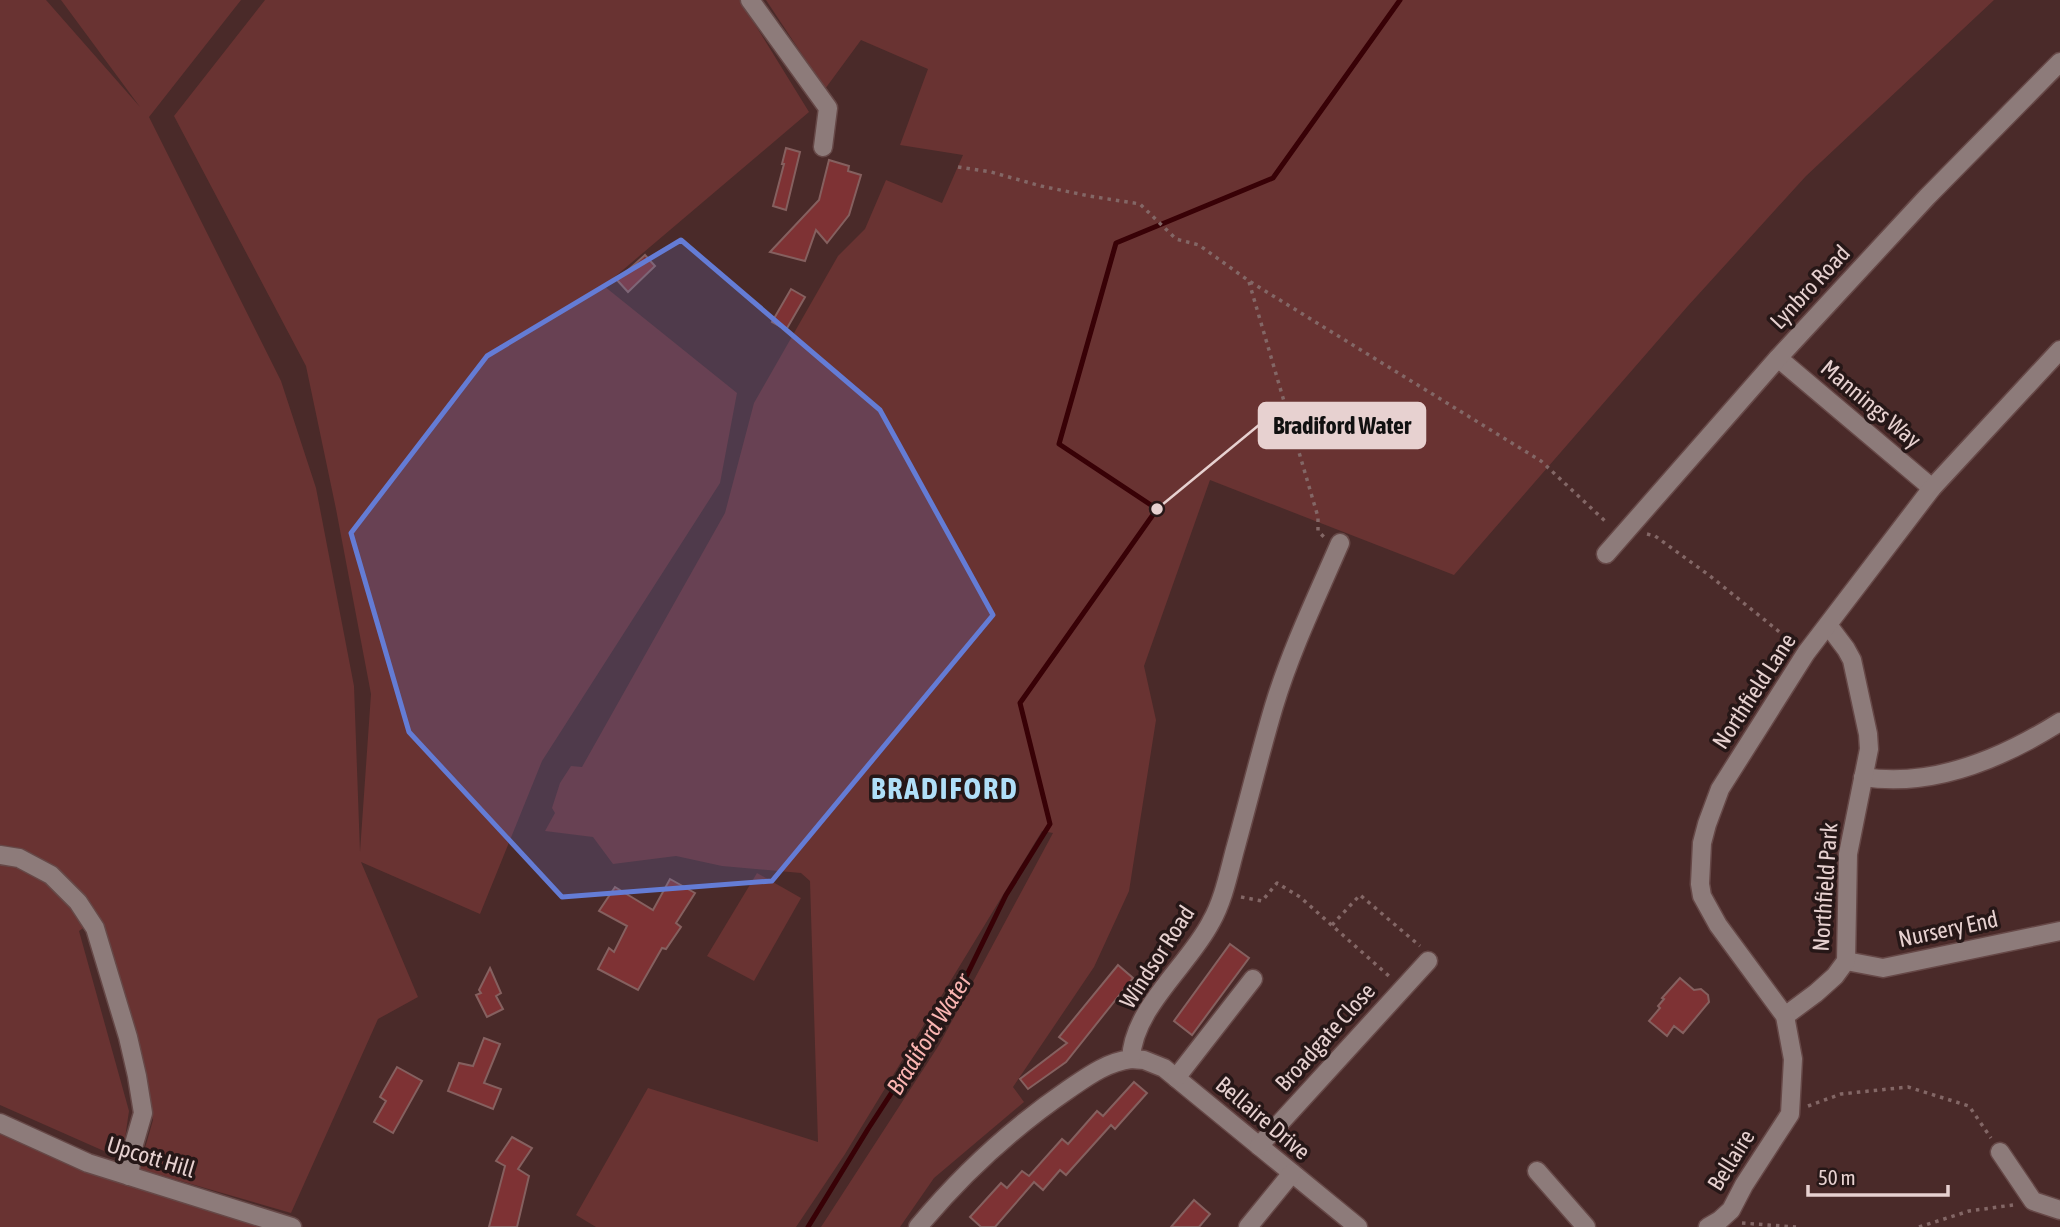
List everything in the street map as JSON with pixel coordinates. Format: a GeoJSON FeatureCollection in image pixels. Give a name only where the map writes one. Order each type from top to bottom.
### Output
{"type":"FeatureCollection","features":[{"type":"Feature","properties":{"kind":"street"},"geometry":{"type":"LineString","coordinates":[[750,0],[828,108],[824,146]]}},
{"type":"Feature","properties":{"kind":"street","name":"Lynbro Road"},"geometry":{"type":"LineString","coordinates":[[1606,554],[1778,358],[1927,197],[2060,62]]}},
{"type":"Feature","properties":{"kind":"street","name":"Northfield Lane"},"geometry":{"type":"LineString","coordinates":[[1790,1114],[1793,1059],[1785,1016],[1718,925],[1702,896],[1701,854],[1707,824],[1720,789],[1806,653],[1932,488],[2060,350]]}},
{"type":"Feature","properties":{"kind":"street","name":"Mannings Way"},"geometry":{"type":"LineString","coordinates":[[1778,358],[1932,488]]}},
{"type":"Feature","properties":{"kind":"street","name":"Windsor Road"},"geometry":{"type":"LineString","coordinates":[[1131,1059],[1147,1012],[1211,922],[1222,892],[1275,704],[1303,626],[1340,543]]}},
{"type":"Feature","properties":{"kind":"street","name":"Northfield Park"},"geometry":{"type":"LineString","coordinates":[[1785,1016],[1835,976],[1846,961],[1848,854],[1869,748],[1856,677],[1846,649],[1828,625]]}},
{"type":"Feature","properties":{"kind":"street"},"geometry":{"type":"LineString","coordinates":[[1863,777],[1901,780],[1947,773],[2024,744],[2060,722]]}},
{"type":"Feature","properties":{"kind":"street"},"geometry":{"type":"LineString","coordinates":[[0,855],[19,858],[51,875],[78,902],[95,928],[128,1037],[143,1113],[129,1176]]}},
{"type":"Feature","properties":{"kind":"street","name":"Nursery End"},"geometry":{"type":"LineString","coordinates":[[1846,961],[1882,968],[2060,931]]}},
{"type":"Feature","properties":{"kind":"street","name":"Broadgate Close"},"geometry":{"type":"LineString","coordinates":[[1259,1146],[1428,961]]}},
{"type":"Feature","properties":{"kind":"street"},"geometry":{"type":"LineString","coordinates":[[1176,1078],[1253,979]]}},
{"type":"Feature","properties":{"kind":"street"},"geometry":{"type":"LineString","coordinates":[[918,1227],[970,1169],[1034,1113],[1094,1073],[1117,1062],[1131,1059]]}},
{"type":"Feature","properties":{"kind":"street","name":"Bellaire Drive"},"geometry":{"type":"LineString","coordinates":[[1131,1059],[1158,1064],[1358,1227]]}},
{"type":"Feature","properties":{"kind":"street","name":"Bellaire"},"geometry":{"type":"LineString","coordinates":[[1714,1224],[1731,1210],[1790,1114]]}},
{"type":"Feature","properties":{"kind":"street","name":"Upcott Hill"},"geometry":{"type":"LineString","coordinates":[[0,1123],[88,1163],[292,1227]]}},
{"type":"Feature","properties":{"kind":"street"},"geometry":{"type":"LineString","coordinates":[[2000,1152],[2033,1201],[2060,1210]]}},
{"type":"Feature","properties":{"kind":"street"},"geometry":{"type":"LineString","coordinates":[[1537,1171],[1586,1227]]}},
{"type":"Feature","properties":{"kind":"street"},"geometry":{"type":"LineString","coordinates":[[1248,1227],[1292,1173]]}},
{"type":"Feature","properties":{"kind":"path"},"geometry":{"type":"LineString","coordinates":[[958,167],[991,172],[1088,196],[1140,204],[1177,239],[1199,245],[1249,281],[1541,461],[1605,521],[1655,536],[1806,653]]}},
{"type":"Feature","properties":{"kind":"path"},"geometry":{"type":"LineString","coordinates":[[1249,281],[1318,517],[1318,531],[1323,538],[1340,543]]}},
{"type":"Feature","properties":{"kind":"path"},"geometry":{"type":"LineString","coordinates":[[1222,892],[1262,901],[1277,883],[1300,897],[1402,988]]}},
{"type":"Feature","properties":{"kind":"path"},"geometry":{"type":"LineString","coordinates":[[1332,925],[1360,895],[1432,956],[1428,961]]}},
{"type":"Feature","properties":{"kind":"path"},"geometry":{"type":"LineString","coordinates":[[1790,1114],[1841,1094],[1908,1087],[1969,1106],[2000,1152]]}},
{"type":"Feature","properties":{"kind":"path"},"geometry":{"type":"LineString","coordinates":[[1919,1227],[1969,1211],[2033,1201]]}},
{"type":"Feature","properties":{"kind":"path"},"geometry":{"type":"LineString","coordinates":[[1714,1224],[1796,1227]]}},
{"type":"Feature","properties":{"kind":"highlighted area"},"geometry":{"type":"Polygon","coordinates":[[[681,240],[880,410],[993,615],[772,881],[562,897],[409,732],[351,533],[487,356],[681,240]]]}},
{"type":"Feature","properties":{"kind":"shaded area"},"geometry":{"type":"Polygon","coordinates":[[[0,0],[46,0],[140,107],[61,0],[241,0],[149,117],[281,381],[316,488],[354,686],[360,852],[371,694],[306,366],[174,116],[265,0],[740,0],[809,112],[604,286],[737,393],[720,483],[542,761],[480,914],[361,862],[418,997],[378,1019],[291,1213],[139,1169],[153,1120],[97,918],[79,931],[129,1111],[122,1159],[0,1105],[0,0]]]}},
{"type":"Feature","properties":{"kind":"shaded area"},"geometry":{"type":"Polygon","coordinates":[[[766,0],[1994,0],[1806,176],[1687,307],[1454,575],[1210,480],[1144,666],[1156,720],[1129,891],[1094,967],[1013,1087],[1024,1102],[934,1178],[900,1227],[821,1227],[939,1045],[1053,833],[1042,831],[845,1154],[796,1227],[596,1227],[576,1215],[648,1088],[818,1142],[810,881],[801,873],[722,866],[676,856],[613,864],[593,837],[545,831],[555,813],[552,808],[560,783],[571,766],[582,767],[725,513],[754,403],[838,256],[865,229],[886,180],[942,203],[963,155],[900,145],[928,69],[861,40],[825,89],[766,0]]]}},
{"type":"Feature","properties":{"kind":"shaded area"},"geometry":{"type":"Polygon","coordinates":[[[757,873],[801,898],[754,981],[707,956],[757,873]]]}},
{"type":"Feature","properties":{"kind":"shaded area"},"geometry":{"type":"Polygon","coordinates":[[[0,1133],[91,1171],[262,1227],[0,1227],[0,1133]]]}},
{"type":"Feature","properties":{"kind":"building"},"geometry":{"type":"Polygon","coordinates":[[[786,148],[800,152],[786,210],[773,206],[786,148]]]}},
{"type":"Feature","properties":{"kind":"building"},"geometry":{"type":"Polygon","coordinates":[[[829,160],[849,166],[848,171],[861,175],[849,215],[827,243],[816,230],[805,261],[770,252],[819,200],[829,160]]]}},
{"type":"Feature","properties":{"kind":"building"},"geometry":{"type":"Polygon","coordinates":[[[645,255],[655,266],[628,292],[617,280],[645,255]]]}},
{"type":"Feature","properties":{"kind":"building"},"geometry":{"type":"Polygon","coordinates":[[[791,289],[805,297],[786,330],[772,322],[791,289]]]}},
{"type":"Feature","properties":{"kind":"building"},"geometry":{"type":"Polygon","coordinates":[[[670,879],[695,893],[676,923],[681,927],[666,949],[662,948],[638,990],[598,969],[609,948],[614,952],[627,926],[599,911],[615,887],[653,910],[670,879]]]}},
{"type":"Feature","properties":{"kind":"building"},"geometry":{"type":"Polygon","coordinates":[[[1230,944],[1249,958],[1192,1035],[1174,1021],[1230,944]]]}},
{"type":"Feature","properties":{"kind":"building"},"geometry":{"type":"Polygon","coordinates":[[[1118,965],[1133,978],[1066,1062],[1028,1089],[1020,1079],[1067,1043],[1059,1037],[1118,965]]]}},
{"type":"Feature","properties":{"kind":"building"},"geometry":{"type":"Polygon","coordinates":[[[490,968],[501,993],[496,996],[503,1009],[487,1017],[476,995],[481,993],[479,990],[490,968]]]}},
{"type":"Feature","properties":{"kind":"building"},"geometry":{"type":"Polygon","coordinates":[[[1680,978],[1694,990],[1701,989],[1708,995],[1709,1002],[1683,1033],[1674,1026],[1667,1036],[1649,1021],[1660,1008],[1658,1006],[1664,999],[1662,998],[1680,978]]]}},
{"type":"Feature","properties":{"kind":"building"},"geometry":{"type":"Polygon","coordinates":[[[484,1038],[500,1044],[484,1083],[501,1089],[493,1109],[448,1091],[459,1063],[473,1066],[484,1038]]]}},
{"type":"Feature","properties":{"kind":"building"},"geometry":{"type":"Polygon","coordinates":[[[397,1067],[422,1081],[393,1133],[374,1122],[386,1101],[380,1097],[397,1067]]]}},
{"type":"Feature","properties":{"kind":"building"},"geometry":{"type":"Polygon","coordinates":[[[1134,1082],[1147,1093],[1115,1129],[1111,1125],[1066,1175],[1060,1170],[1043,1190],[1034,1182],[995,1227],[981,1227],[970,1217],[1001,1183],[1007,1188],[1022,1171],[1029,1176],[1062,1139],[1068,1144],[1097,1111],[1103,1116],[1134,1082]]]}},
{"type":"Feature","properties":{"kind":"building"},"geometry":{"type":"Polygon","coordinates":[[[512,1137],[532,1148],[518,1169],[529,1176],[517,1227],[489,1227],[505,1166],[496,1161],[512,1137]]]}},
{"type":"Feature","properties":{"kind":"building"},"geometry":{"type":"Polygon","coordinates":[[[1194,1200],[1210,1214],[1199,1227],[1171,1227],[1194,1200]]]}},
{"type":"Feature","properties":{"kind":"waterway","name":"Bradiford Water"},"geometry":{"type":"LineString","coordinates":[[808,1227],[963,983],[1006,895],[1050,824],[1020,703],[1157,509],[1059,444],[1116,243],[1273,178],[1400,0]]}},
{"type":"Feature","properties":{"kind":"place","name":"Bradiford Water"},"geometry":{"type":"Point","coordinates":[1157,509]}},
{"type":"Feature","properties":{"kind":"district","name":"BRADIFORD"},"geometry":{"type":"Point","coordinates":[945,788]}}]}
